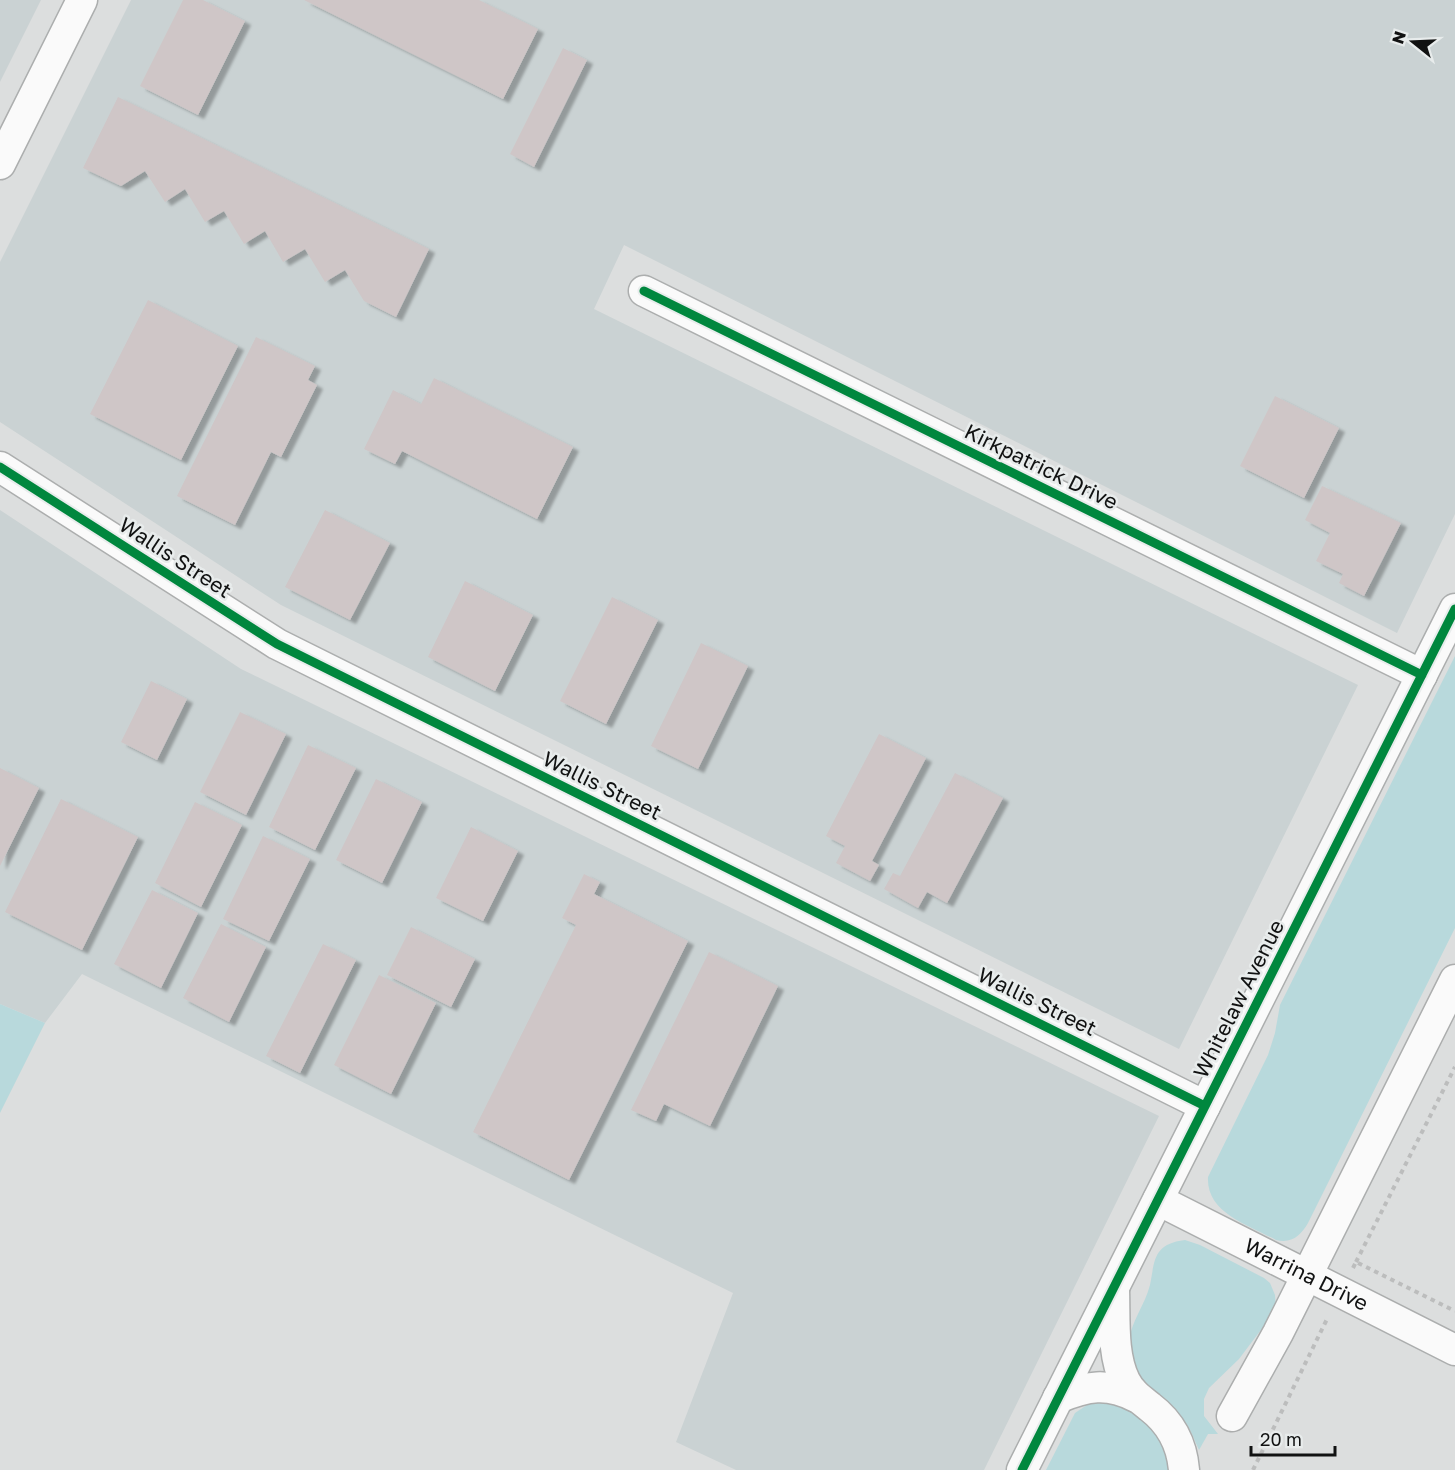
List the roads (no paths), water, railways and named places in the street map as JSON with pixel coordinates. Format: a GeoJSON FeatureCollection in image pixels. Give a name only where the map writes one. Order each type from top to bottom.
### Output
{"type":"FeatureCollection","features":[{"type":"Feature","properties":{"kind":"street"},"geometry":{"type":"LineString","coordinates":[[0,164],[82,0]]}},
{"type":"Feature","properties":{"kind":"street","name":"Kirkpatrick Drive"},"geometry":{"type":"LineString","coordinates":[[644,291],[1422,675]]}},
{"type":"Feature","properties":{"kind":"street","name":"Wallis Street"},"geometry":{"type":"LineString","coordinates":[[0,467],[277,644],[1205,1106]]}},
{"type":"Feature","properties":{"kind":"street","name":"Whitelaw Avenue"},"geometry":{"type":"LineString","coordinates":[[1022,1470],[1455,609]]}},
{"type":"Feature","properties":{"kind":"street"},"geometry":{"type":"LineString","coordinates":[[1232,1416],[1307,1276],[1455,980]]}},
{"type":"Feature","properties":{"kind":"street","name":"Warrina Drive"},"geometry":{"type":"LineString","coordinates":[[1158,1200],[1455,1350]]}},
{"type":"Feature","properties":{"kind":"street"},"geometry":{"type":"LineString","coordinates":[[1113,1287],[1118,1359],[1125,1382],[1136,1397]]}},
{"type":"Feature","properties":{"kind":"street"},"geometry":{"type":"LineString","coordinates":[[1058,1398],[1101,1386],[1120,1389],[1136,1397],[1153,1409],[1175,1435],[1184,1470]]}}]}
